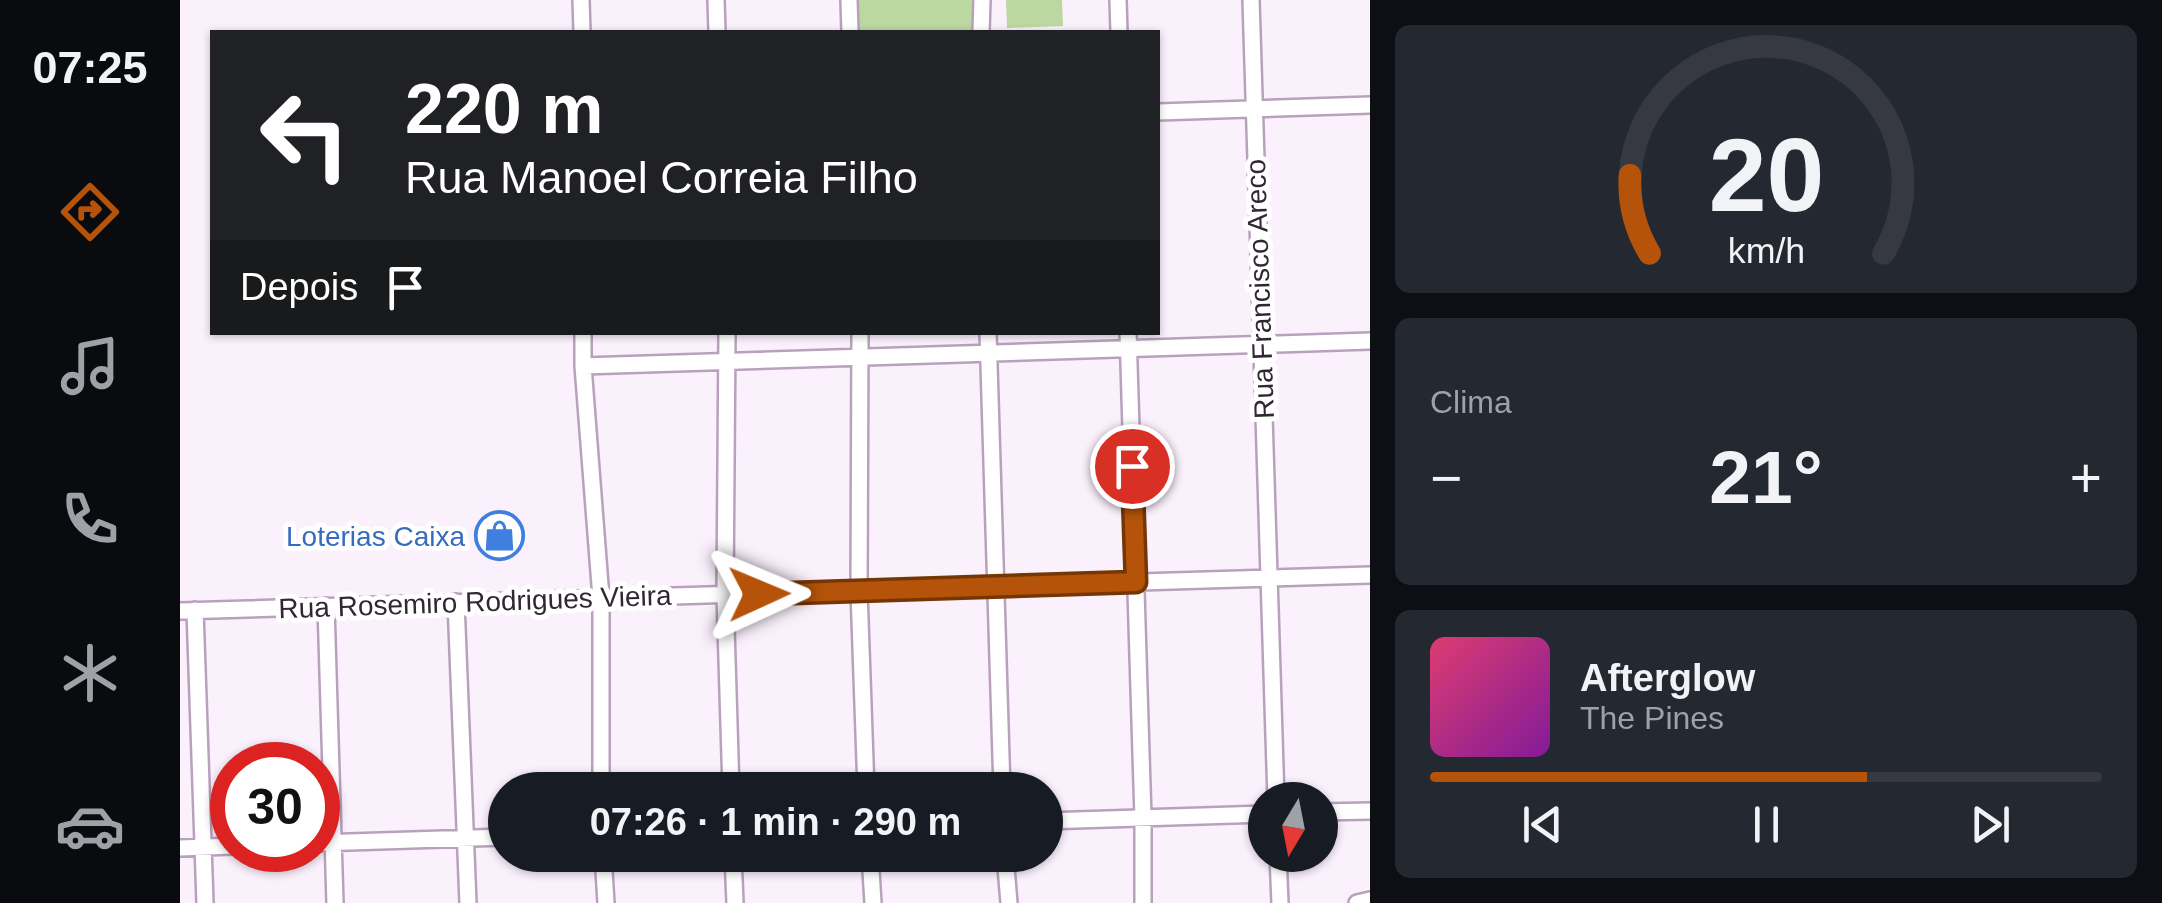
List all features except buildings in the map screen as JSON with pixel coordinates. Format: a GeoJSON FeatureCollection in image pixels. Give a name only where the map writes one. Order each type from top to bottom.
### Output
{"type":"FeatureCollection","features":[{"type":"Feature","properties":{"kind":"street"},"geometry":{"type":"LineString","coordinates":[[581,0],[582,30]]}},
{"type":"Feature","properties":{"kind":"street"},"geometry":{"type":"LineString","coordinates":[[716,0],[717,30]]}},
{"type":"Feature","properties":{"kind":"street"},"geometry":{"type":"LineString","coordinates":[[850,0],[850,30]]}},
{"type":"Feature","properties":{"kind":"street"},"geometry":{"type":"LineString","coordinates":[[982,0],[982,30]]}},
{"type":"Feature","properties":{"kind":"street"},"geometry":{"type":"LineString","coordinates":[[1118,0],[1119,30]]}},
{"type":"Feature","properties":{"kind":"street","name":"Rua Francisco Areco"},"geometry":{"type":"LineString","coordinates":[[1251,0],[1276,782]]}},
{"type":"Feature","properties":{"kind":"street"},"geometry":{"type":"LineString","coordinates":[[1160,112],[1370,105]]}},
{"type":"Feature","properties":{"kind":"street"},"geometry":{"type":"LineString","coordinates":[[584,335],[601,598],[601,772]]}},
{"type":"Feature","properties":{"kind":"street"},"geometry":{"type":"LineString","coordinates":[[726,335],[725,594],[731,772]]}},
{"type":"Feature","properties":{"kind":"street"},"geometry":{"type":"LineString","coordinates":[[860,335],[859,591],[865,772]]}},
{"type":"Feature","properties":{"kind":"street"},"geometry":{"type":"LineString","coordinates":[[988,335],[1001,772]]}},
{"type":"Feature","properties":{"kind":"street"},"geometry":{"type":"LineString","coordinates":[[1128,341],[1143,903]]}},
{"type":"Feature","properties":{"kind":"street"},"geometry":{"type":"LineString","coordinates":[[583,366],[989,353],[1128,341],[1262,345],[1370,341]]}},
{"type":"Feature","properties":{"kind":"street","name":"Rua Rosemiro Rodrigues Vieira"},"geometry":{"type":"LineString","coordinates":[[188,611],[1370,576]]}},
{"type":"Feature","properties":{"kind":"street"},"geometry":{"type":"LineString","coordinates":[[456,602],[468,903]]}},
{"type":"Feature","properties":{"kind":"street"},"geometry":{"type":"LineString","coordinates":[[325,742],[326,606]]}},
{"type":"Feature","properties":{"kind":"street"},"geometry":{"type":"LineString","coordinates":[[188,611],[205,903]]}},
{"type":"Feature","properties":{"kind":"street"},"geometry":{"type":"LineString","coordinates":[[1338,812],[1370,811]]}},
{"type":"Feature","properties":{"kind":"street"},"geometry":{"type":"LineString","coordinates":[[1063,820],[1248,815]]}},
{"type":"Feature","properties":{"kind":"street"},"geometry":{"type":"LineString","coordinates":[[340,842],[488,837]]}},
{"type":"Feature","properties":{"kind":"street"},"geometry":{"type":"LineString","coordinates":[[180,848],[210,847]]}},
{"type":"Feature","properties":{"kind":"street"},"geometry":{"type":"LineString","coordinates":[[330,872],[335,903]]}},
{"type":"Feature","properties":{"kind":"street"},"geometry":{"type":"LineString","coordinates":[[603,872],[606,903]]}},
{"type":"Feature","properties":{"kind":"street"},"geometry":{"type":"LineString","coordinates":[[734,872],[735,903]]}},
{"type":"Feature","properties":{"kind":"street"},"geometry":{"type":"LineString","coordinates":[[871,872],[873,903]]}},
{"type":"Feature","properties":{"kind":"street"},"geometry":{"type":"LineString","coordinates":[[1006,872],[1008,903]]}},
{"type":"Feature","properties":{"kind":"street"},"geometry":{"type":"LineString","coordinates":[[1279,872],[1280,903]]}},
{"type":"Feature","properties":{"kind":"street"},"geometry":{"type":"LineString","coordinates":[[1357,903],[1370,900]]}},
{"type":"Feature","properties":{"kind":"green space"},"geometry":{"type":"Polygon","coordinates":[[[855,0],[972,0],[973,30],[856,30],[855,0]]]}},
{"type":"Feature","properties":{"kind":"green space"},"geometry":{"type":"Polygon","coordinates":[[[1006,0],[1062,0],[1063,26],[1007,28],[1006,0]]]}},
{"type":"Feature","properties":{"kind":"place","name":"Loterias Caixa"},"geometry":{"type":"Point","coordinates":[500,536]}},
{"type":"Feature","properties":{"kind":"route"},"geometry":{"type":"LineString","coordinates":[[759,594],[1136,582],[1132,466]]}}]}
